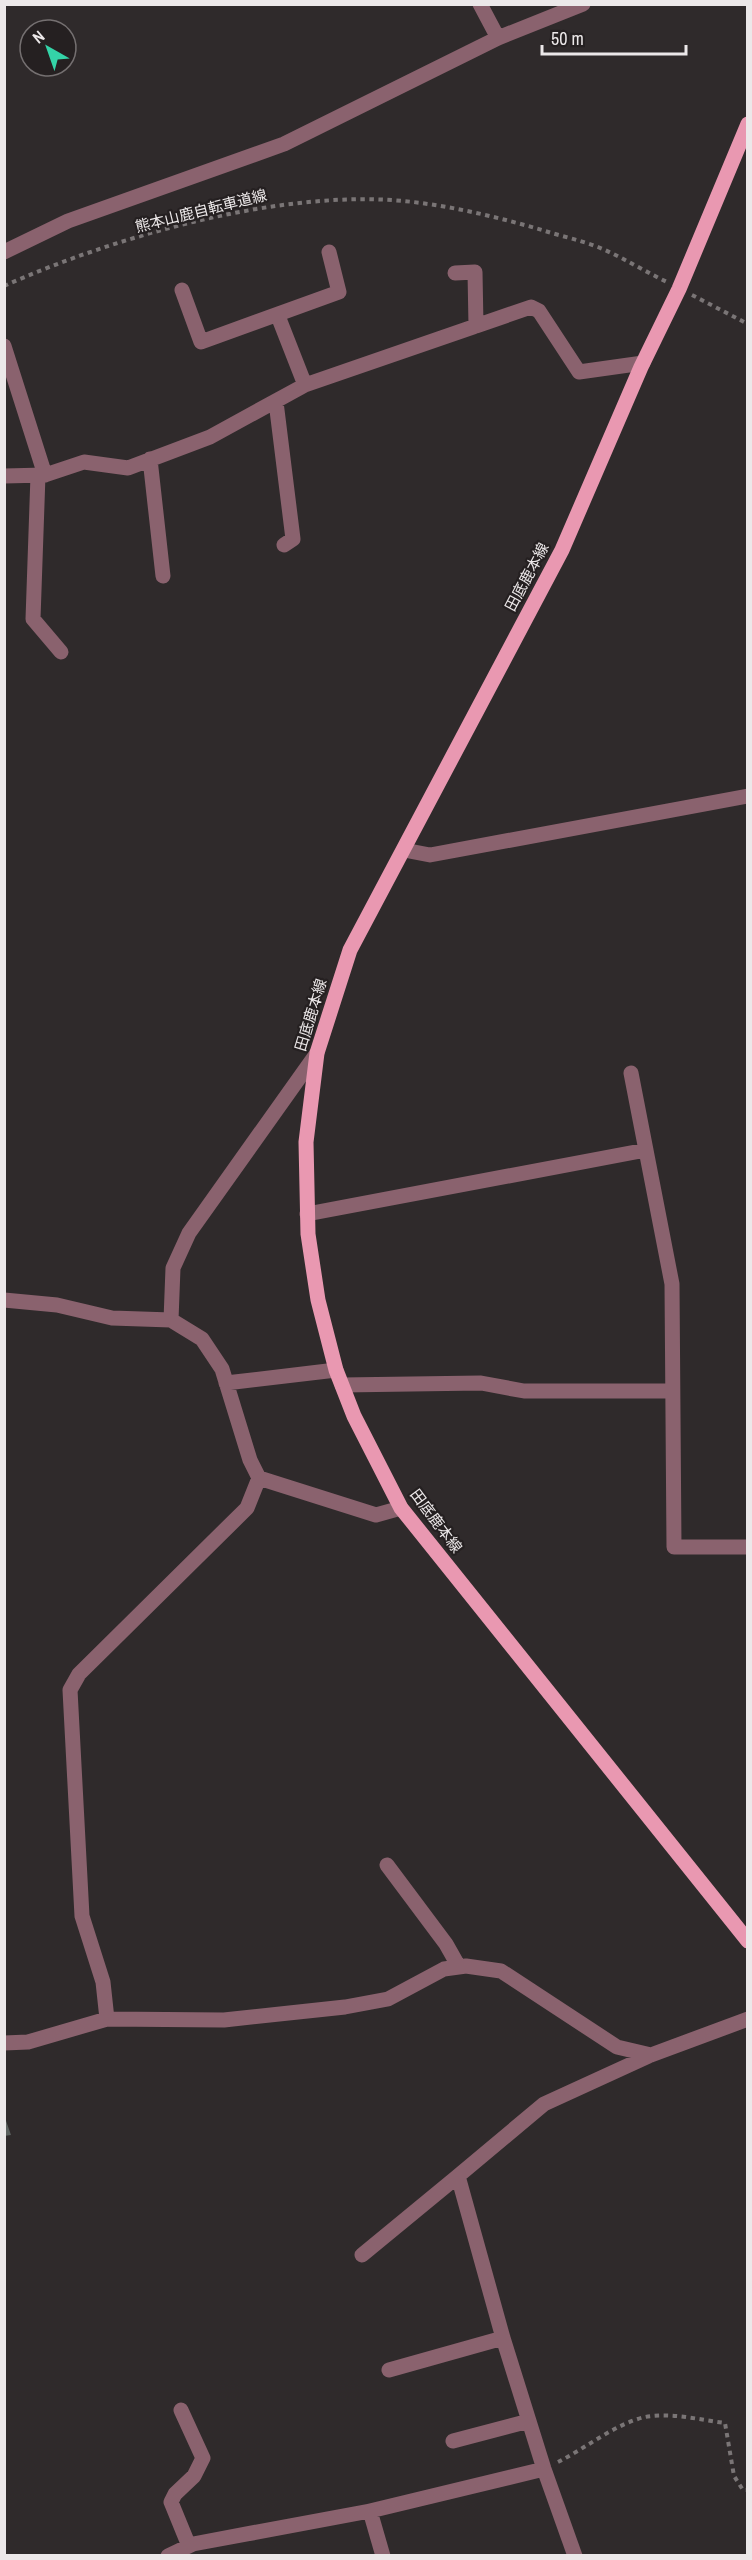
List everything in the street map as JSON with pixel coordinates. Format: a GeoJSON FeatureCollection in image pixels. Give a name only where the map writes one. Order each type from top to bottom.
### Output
{"type":"FeatureCollection","features":[{"type":"Feature","properties":{"kind":"main road","name":"田底鹿本線"},"geometry":{"type":"LineString","coordinates":[[747,124],[679,289],[643,363],[562,550],[350,950],[317,1053],[306,1142],[308,1215],[318,1300],[336,1370],[354,1416],[401,1508],[747,1941]]}},
{"type":"Feature","properties":{"kind":"street"},"geometry":{"type":"LineString","coordinates":[[480,4],[498,38]]}},
{"type":"Feature","properties":{"kind":"street"},"geometry":{"type":"LineString","coordinates":[[4,252],[68,221],[284,144],[498,38],[583,4]]}},
{"type":"Feature","properties":{"kind":"street"},"geometry":{"type":"LineString","coordinates":[[182,290],[201,342],[339,292],[329,252]]}},
{"type":"Feature","properties":{"kind":"street"},"geometry":{"type":"LineString","coordinates":[[455,273],[475,272],[476,326]]}},
{"type":"Feature","properties":{"kind":"street"},"geometry":{"type":"LineString","coordinates":[[4,476],[41,475],[84,462],[128,468],[210,436],[305,385],[531,307],[539,311],[579,372],[643,363]]}},
{"type":"Feature","properties":{"kind":"street"},"geometry":{"type":"LineString","coordinates":[[278,316],[305,385]]}},
{"type":"Feature","properties":{"kind":"street"},"geometry":{"type":"LineString","coordinates":[[4,346],[41,475],[33,619],[61,652]]}},
{"type":"Feature","properties":{"kind":"street"},"geometry":{"type":"LineString","coordinates":[[276,402],[293,539],[284,545]]}},
{"type":"Feature","properties":{"kind":"street"},"geometry":{"type":"LineString","coordinates":[[150,459],[163,576]]}},
{"type":"Feature","properties":{"kind":"street"},"geometry":{"type":"LineString","coordinates":[[404,850],[430,855],[747,796]]}},
{"type":"Feature","properties":{"kind":"street"},"geometry":{"type":"LineString","coordinates":[[171,1320],[173,1268],[189,1233],[317,1053]]}},
{"type":"Feature","properties":{"kind":"street"},"geometry":{"type":"LineString","coordinates":[[631,1073],[672,1284],[674,1547],[747,1546]]}},
{"type":"Feature","properties":{"kind":"street"},"geometry":{"type":"LineString","coordinates":[[308,1215],[646,1150]]}},
{"type":"Feature","properties":{"kind":"street"},"geometry":{"type":"LineString","coordinates":[[4,1300],[57,1305],[112,1318],[171,1320],[202,1339],[222,1369],[250,1460],[259,1478],[376,1515],[401,1508]]}},
{"type":"Feature","properties":{"kind":"street"},"geometry":{"type":"LineString","coordinates":[[226,1383],[336,1370]]}},
{"type":"Feature","properties":{"kind":"street"},"geometry":{"type":"LineString","coordinates":[[342,1385],[481,1383],[525,1391],[672,1391]]}},
{"type":"Feature","properties":{"kind":"street"},"geometry":{"type":"LineString","coordinates":[[107,2019],[103,1982],[82,1916],[70,1690],[79,1674],[248,1508],[259,1478]]}},
{"type":"Feature","properties":{"kind":"street"},"geometry":{"type":"LineString","coordinates":[[387,1865],[446,1944],[459,1967]]}},
{"type":"Feature","properties":{"kind":"street"},"geometry":{"type":"LineString","coordinates":[[4,2043],[28,2043],[107,2019],[224,2020],[345,2007],[388,1999],[444,1969],[459,1967],[501,1971],[617,2047],[651,2055]]}},
{"type":"Feature","properties":{"kind":"street"},"geometry":{"type":"LineString","coordinates":[[362,2255],[544,2104],[651,2055],[747,2019]]}},
{"type":"Feature","properties":{"kind":"street"},"geometry":{"type":"LineString","coordinates":[[458,2176],[502,2338],[575,2556]]}},
{"type":"Feature","properties":{"kind":"street"},"geometry":{"type":"LineString","coordinates":[[389,2370],[502,2338]]}},
{"type":"Feature","properties":{"kind":"street"},"geometry":{"type":"LineString","coordinates":[[181,2410],[203,2458],[194,2476],[175,2494],[171,2502],[189,2546]]}},
{"type":"Feature","properties":{"kind":"street"},"geometry":{"type":"LineString","coordinates":[[453,2441],[529,2421]]}},
{"type":"Feature","properties":{"kind":"street"},"geometry":{"type":"LineString","coordinates":[[168,2556],[189,2546],[370,2511],[544,2469]]}},
{"type":"Feature","properties":{"kind":"street"},"geometry":{"type":"LineString","coordinates":[[370,2511],[383,2556]]}},
{"type":"Feature","properties":{"kind":"path","name":"熊本山鹿自転車道線"},"geometry":{"type":"LineString","coordinates":[[4,286],[45,267],[182,225],[262,207],[327,200],[413,202],[510,220],[597,247],[747,324]]}},
{"type":"Feature","properties":{"kind":"path"},"geometry":{"type":"LineString","coordinates":[[544,2469],[645,2417],[670,2416],[725,2423],[734,2476],[744,2490],[747,2490]]}},
{"type":"Feature","properties":{"kind":"building"},"geometry":{"type":"Polygon","coordinates":[[[4,2115],[11,2135],[4,2136],[4,2115]]]}}]}
